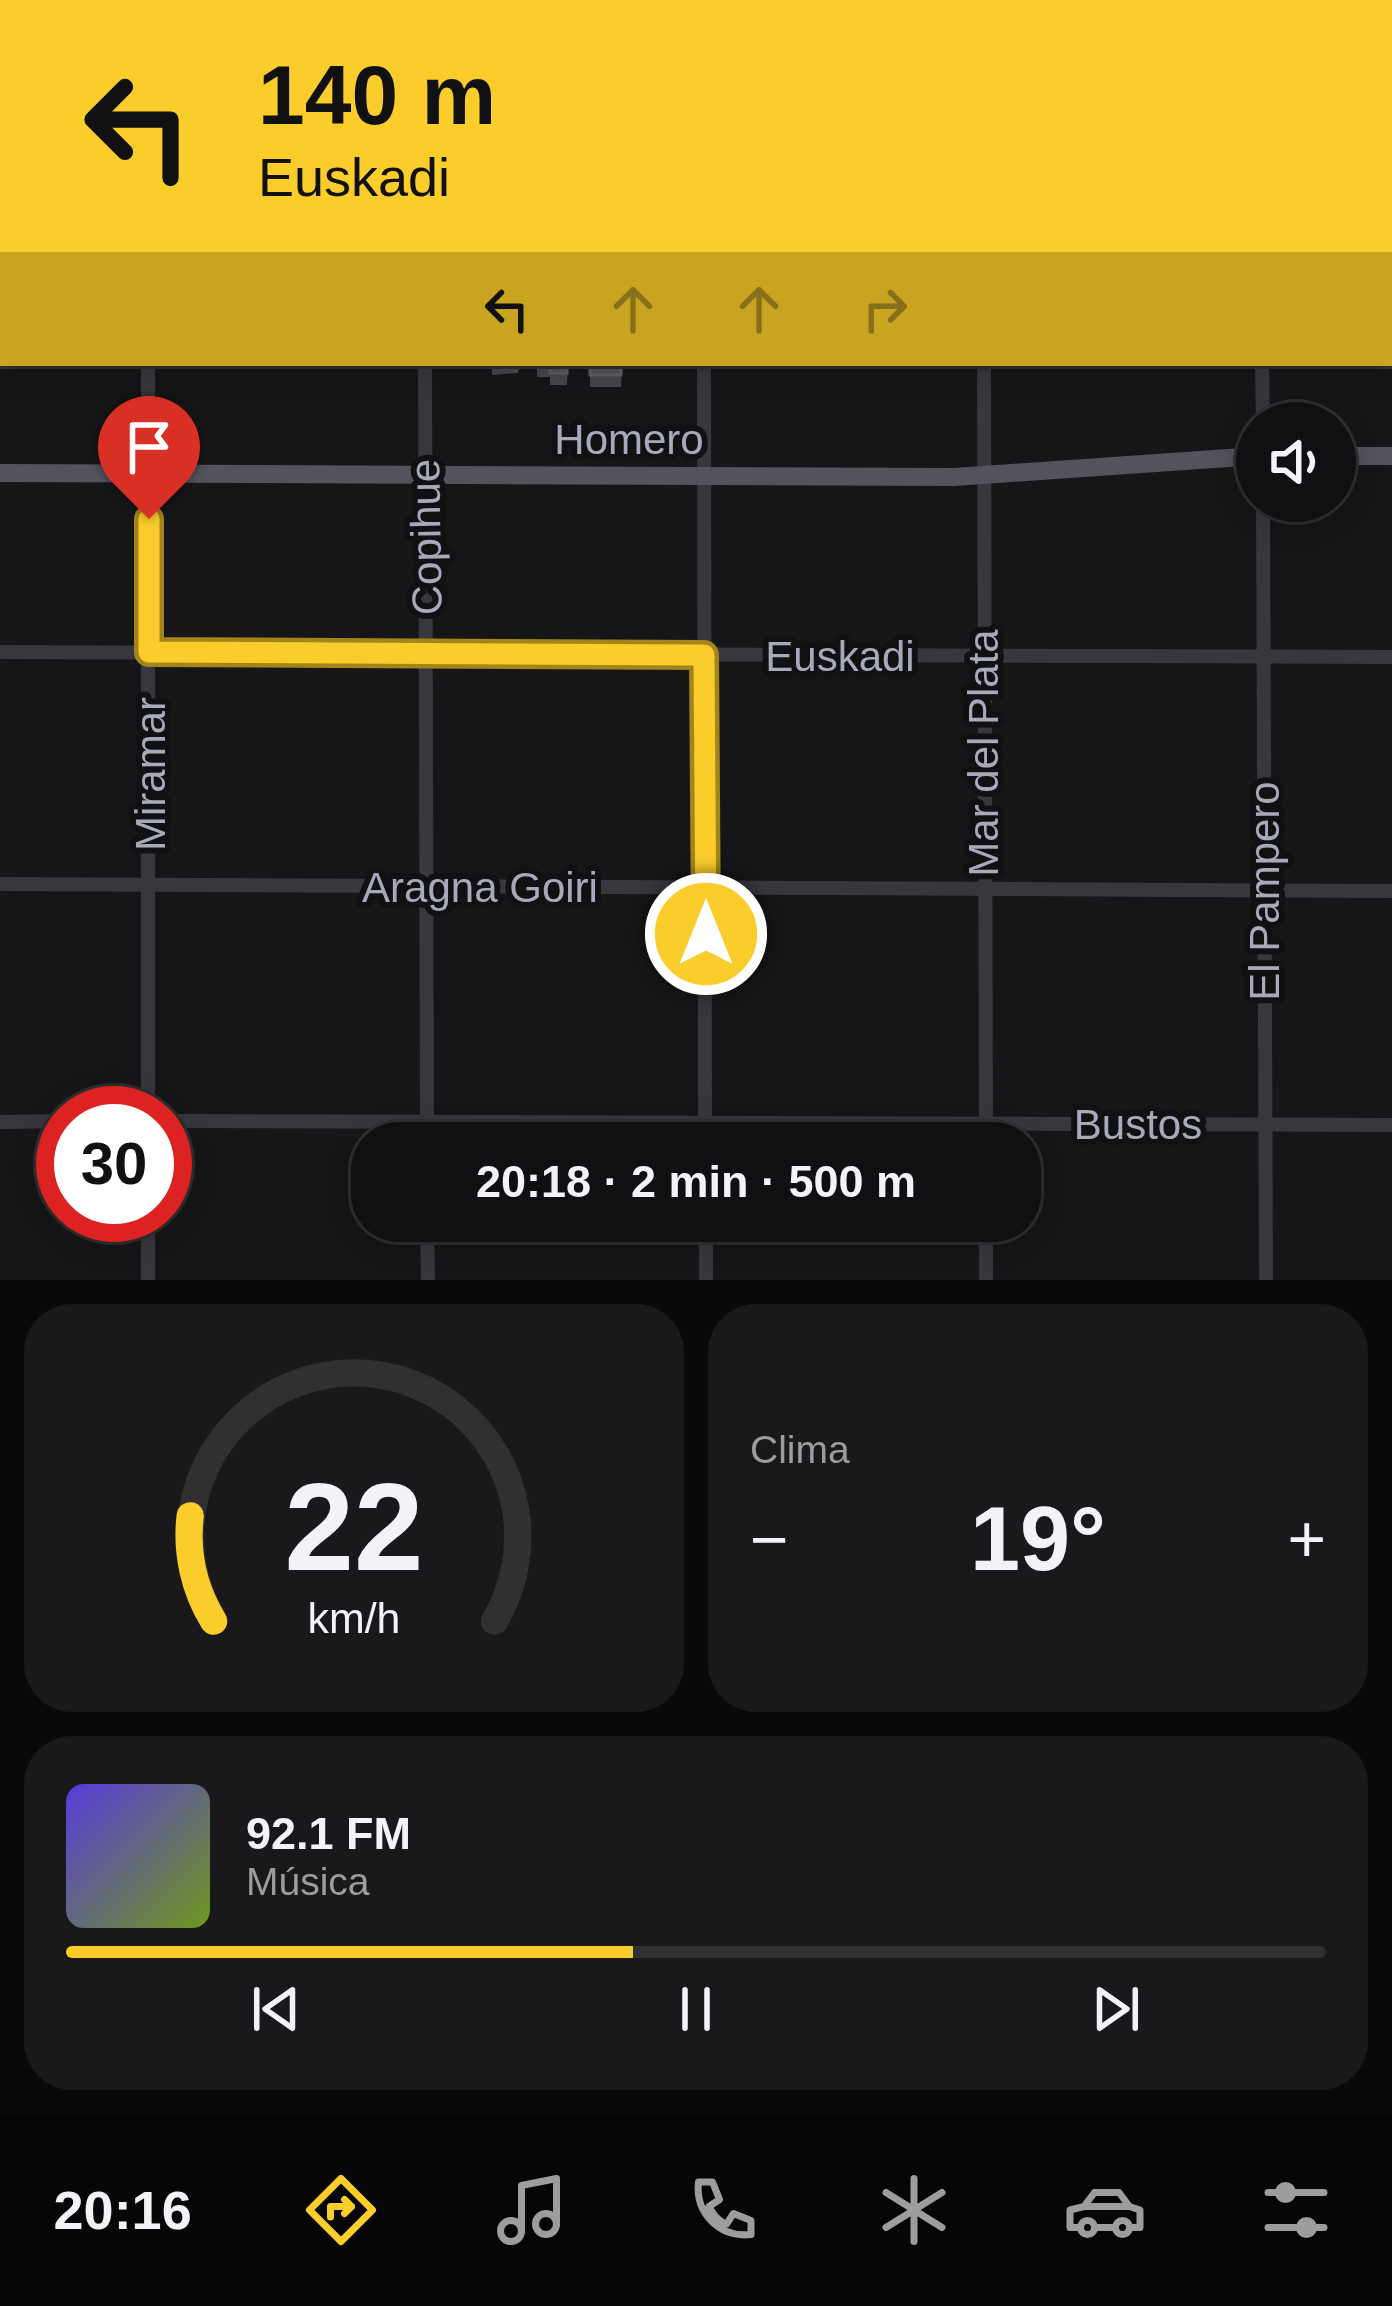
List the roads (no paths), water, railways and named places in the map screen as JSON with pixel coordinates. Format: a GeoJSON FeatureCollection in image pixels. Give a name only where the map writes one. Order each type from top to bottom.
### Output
{"type":"FeatureCollection","features":[{"type":"Feature","properties":{"kind":"main road"},"geometry":{"type":"LineString","coordinates":[[1356,456],[1392,456]]}},
{"type":"Feature","properties":{"kind":"main road","name":"Homero"},"geometry":{"type":"LineString","coordinates":[[0,473],[985,476],[1236,458]]}},
{"type":"Feature","properties":{"kind":"street","name":"Miramar"},"geometry":{"type":"LineString","coordinates":[[148,366],[148,1086]]}},
{"type":"Feature","properties":{"kind":"street","name":"Copihue"},"geometry":{"type":"LineString","coordinates":[[424,366],[427,1122]]}},
{"type":"Feature","properties":{"kind":"street"},"geometry":{"type":"LineString","coordinates":[[704,366],[705,1122]]}},
{"type":"Feature","properties":{"kind":"street","name":"Mar del Plata"},"geometry":{"type":"LineString","coordinates":[[984,366],[986,1122]]}},
{"type":"Feature","properties":{"kind":"street"},"geometry":{"type":"LineString","coordinates":[[1262,366],[1263,402]]}},
{"type":"Feature","properties":{"kind":"street","name":"El Pampero"},"geometry":{"type":"LineString","coordinates":[[1263,522],[1266,1280]]}},
{"type":"Feature","properties":{"kind":"street","name":"Euskadi"},"geometry":{"type":"LineString","coordinates":[[0,652],[1392,657]]}},
{"type":"Feature","properties":{"kind":"street","name":"Aragna Goiri"},"geometry":{"type":"LineString","coordinates":[[0,884],[1392,891]]}},
{"type":"Feature","properties":{"kind":"street"},"geometry":{"type":"LineString","coordinates":[[0,1122],[36,1121]]}},
{"type":"Feature","properties":{"kind":"street","name":"Bustos"},"geometry":{"type":"LineString","coordinates":[[192,1121],[427,1122]]}},
{"type":"Feature","properties":{"kind":"street","name":"Bustos"},"geometry":{"type":"LineString","coordinates":[[1041,1124],[1392,1125]]}},
{"type":"Feature","properties":{"kind":"street"},"geometry":{"type":"LineString","coordinates":[[148,1242],[148,1280]]}},
{"type":"Feature","properties":{"kind":"street"},"geometry":{"type":"LineString","coordinates":[[427,1242],[428,1280]]}},
{"type":"Feature","properties":{"kind":"street"},"geometry":{"type":"LineString","coordinates":[[706,1242],[706,1280]]}},
{"type":"Feature","properties":{"kind":"street"},"geometry":{"type":"LineString","coordinates":[[986,1242],[986,1280]]}}]}
